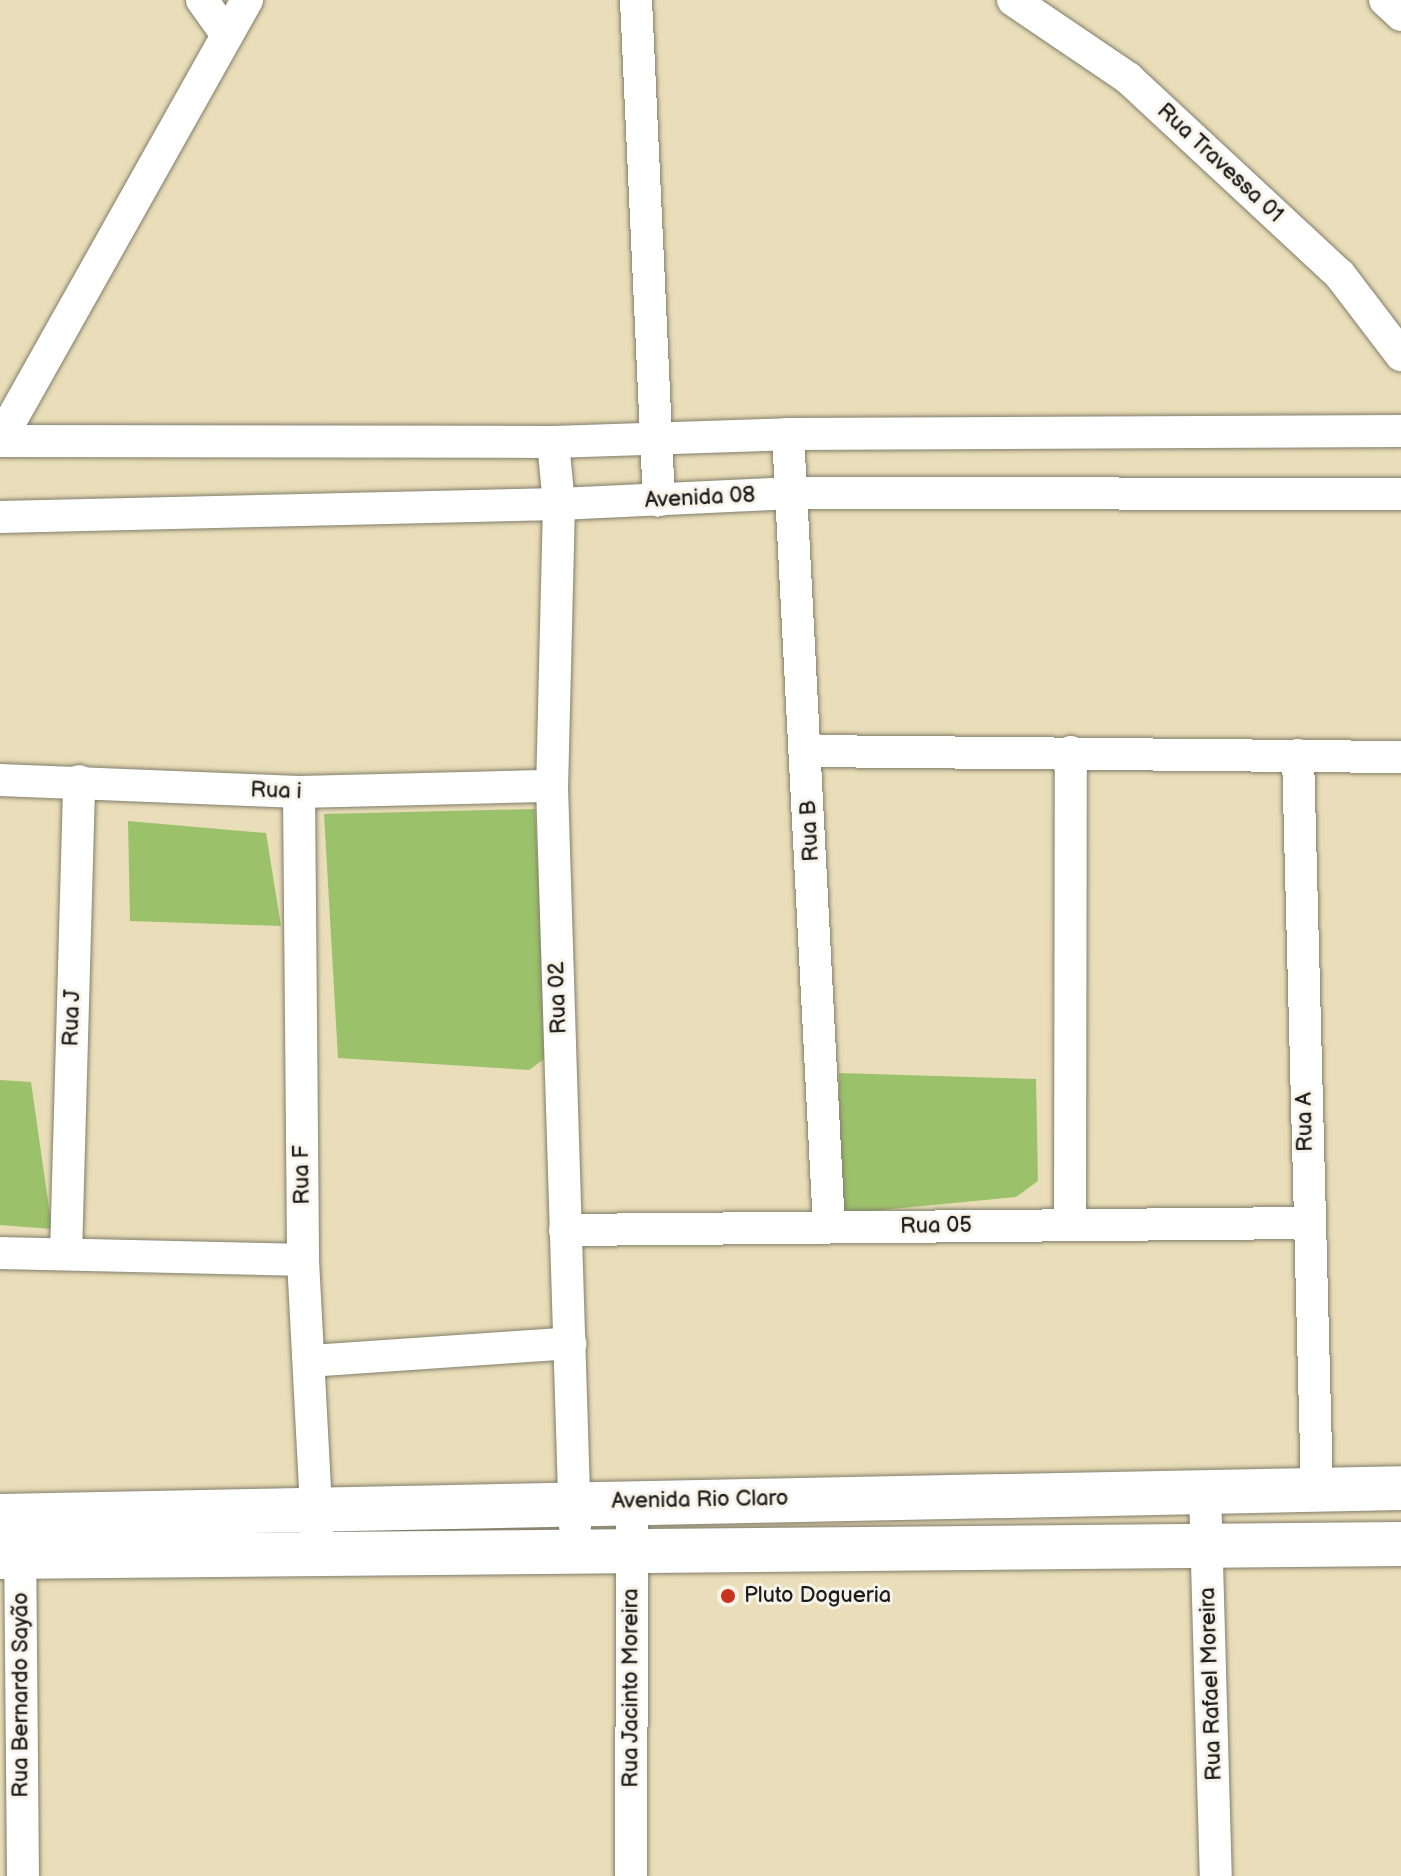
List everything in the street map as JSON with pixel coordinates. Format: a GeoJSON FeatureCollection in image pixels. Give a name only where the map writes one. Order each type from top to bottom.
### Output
{"type":"FeatureCollection","features":[{"type":"Feature","properties":{"kind":"street"},"geometry":{"type":"LineString","coordinates":[[202,0],[227,35]]}},
{"type":"Feature","properties":{"kind":"street"},"geometry":{"type":"LineString","coordinates":[[247,0],[0,441],[553,442],[788,434],[1401,431]]}},
{"type":"Feature","properties":{"kind":"street"},"geometry":{"type":"LineString","coordinates":[[636,0],[659,438],[659,500]]}},
{"type":"Feature","properties":{"kind":"street","name":"Rua Travessa 01"},"geometry":{"type":"LineString","coordinates":[[1013,0],[1128,78],[1340,275],[1401,355]]}},
{"type":"Feature","properties":{"kind":"street"},"geometry":{"type":"LineString","coordinates":[[1385,0],[1401,15]]}},
{"type":"Feature","properties":{"kind":"street","name":"Rua B"},"geometry":{"type":"LineString","coordinates":[[788,434],[794,493],[829,1227]]}},
{"type":"Feature","properties":{"kind":"street","name":"Rua 02"},"geometry":{"type":"LineString","coordinates":[[553,442],[559,504],[552,786],[576,1554]]}},
{"type":"Feature","properties":{"kind":"street","name":"Avenida 08"},"geometry":{"type":"LineString","coordinates":[[0,517],[559,504],[794,493],[1401,494]]}},
{"type":"Feature","properties":{"kind":"street"},"geometry":{"type":"LineString","coordinates":[[806,751],[1401,757]]}},
{"type":"Feature","properties":{"kind":"street"},"geometry":{"type":"LineString","coordinates":[[1070,1225],[1071,752]]}},
{"type":"Feature","properties":{"kind":"street","name":"Rua A"},"geometry":{"type":"LineString","coordinates":[[1298,755],[1307,1223],[1317,1490]]}},
{"type":"Feature","properties":{"kind":"street","name":"Rua i"},"geometry":{"type":"LineString","coordinates":[[0,780],[299,792],[552,786]]}},
{"type":"Feature","properties":{"kind":"street","name":"Rua J"},"geometry":{"type":"LineString","coordinates":[[66,1254],[79,781]]}},
{"type":"Feature","properties":{"kind":"street","name":"Rua F"},"geometry":{"type":"LineString","coordinates":[[299,792],[303,1260],[318,1558]]}},
{"type":"Feature","properties":{"kind":"street","name":"Rua 05"},"geometry":{"type":"LineString","coordinates":[[565,1230],[1307,1223]]}},
{"type":"Feature","properties":{"kind":"street"},"geometry":{"type":"LineString","coordinates":[[0,1253],[303,1260]]}},
{"type":"Feature","properties":{"kind":"street"},"geometry":{"type":"LineString","coordinates":[[309,1361],[570,1343]]}},
{"type":"Feature","properties":{"kind":"street","name":"Avenida Rio Claro"},"geometry":{"type":"LineString","coordinates":[[10,1536],[316,1506],[1401,1488]]}},
{"type":"Feature","properties":{"kind":"street","name":"Rua Rafael Moreira"},"geometry":{"type":"LineString","coordinates":[[1205,1491],[1216,1876]]}},
{"type":"Feature","properties":{"kind":"street","name":"Rua Jacinto Moreira"},"geometry":{"type":"LineString","coordinates":[[631,1876],[632,1501]]}},
{"type":"Feature","properties":{"kind":"street"},"geometry":{"type":"LineString","coordinates":[[10,1536],[318,1558],[1401,1544]]}},
{"type":"Feature","properties":{"kind":"street","name":"Rua Bernardo Sayão"},"geometry":{"type":"LineString","coordinates":[[10,1536],[23,1876]]}},
{"type":"Feature","properties":{"kind":"green space"},"geometry":{"type":"Polygon","coordinates":[[[535,809],[547,1057],[529,1070],[338,1058],[324,814],[535,809]]]}},
{"type":"Feature","properties":{"kind":"green space"},"geometry":{"type":"Polygon","coordinates":[[[128,821],[266,833],[281,926],[130,921],[128,821]]]}},
{"type":"Feature","properties":{"kind":"green space"},"geometry":{"type":"Polygon","coordinates":[[[839,1073],[1036,1079],[1038,1181],[1016,1197],[840,1214],[839,1073]]]}},
{"type":"Feature","properties":{"kind":"green space"},"geometry":{"type":"Polygon","coordinates":[[[0,1080],[31,1082],[52,1229],[0,1225],[0,1080]]]}},
{"type":"Feature","properties":{"kind":"place","name":"Pluto Dogueria"},"geometry":{"type":"Point","coordinates":[728,1596]}}]}
